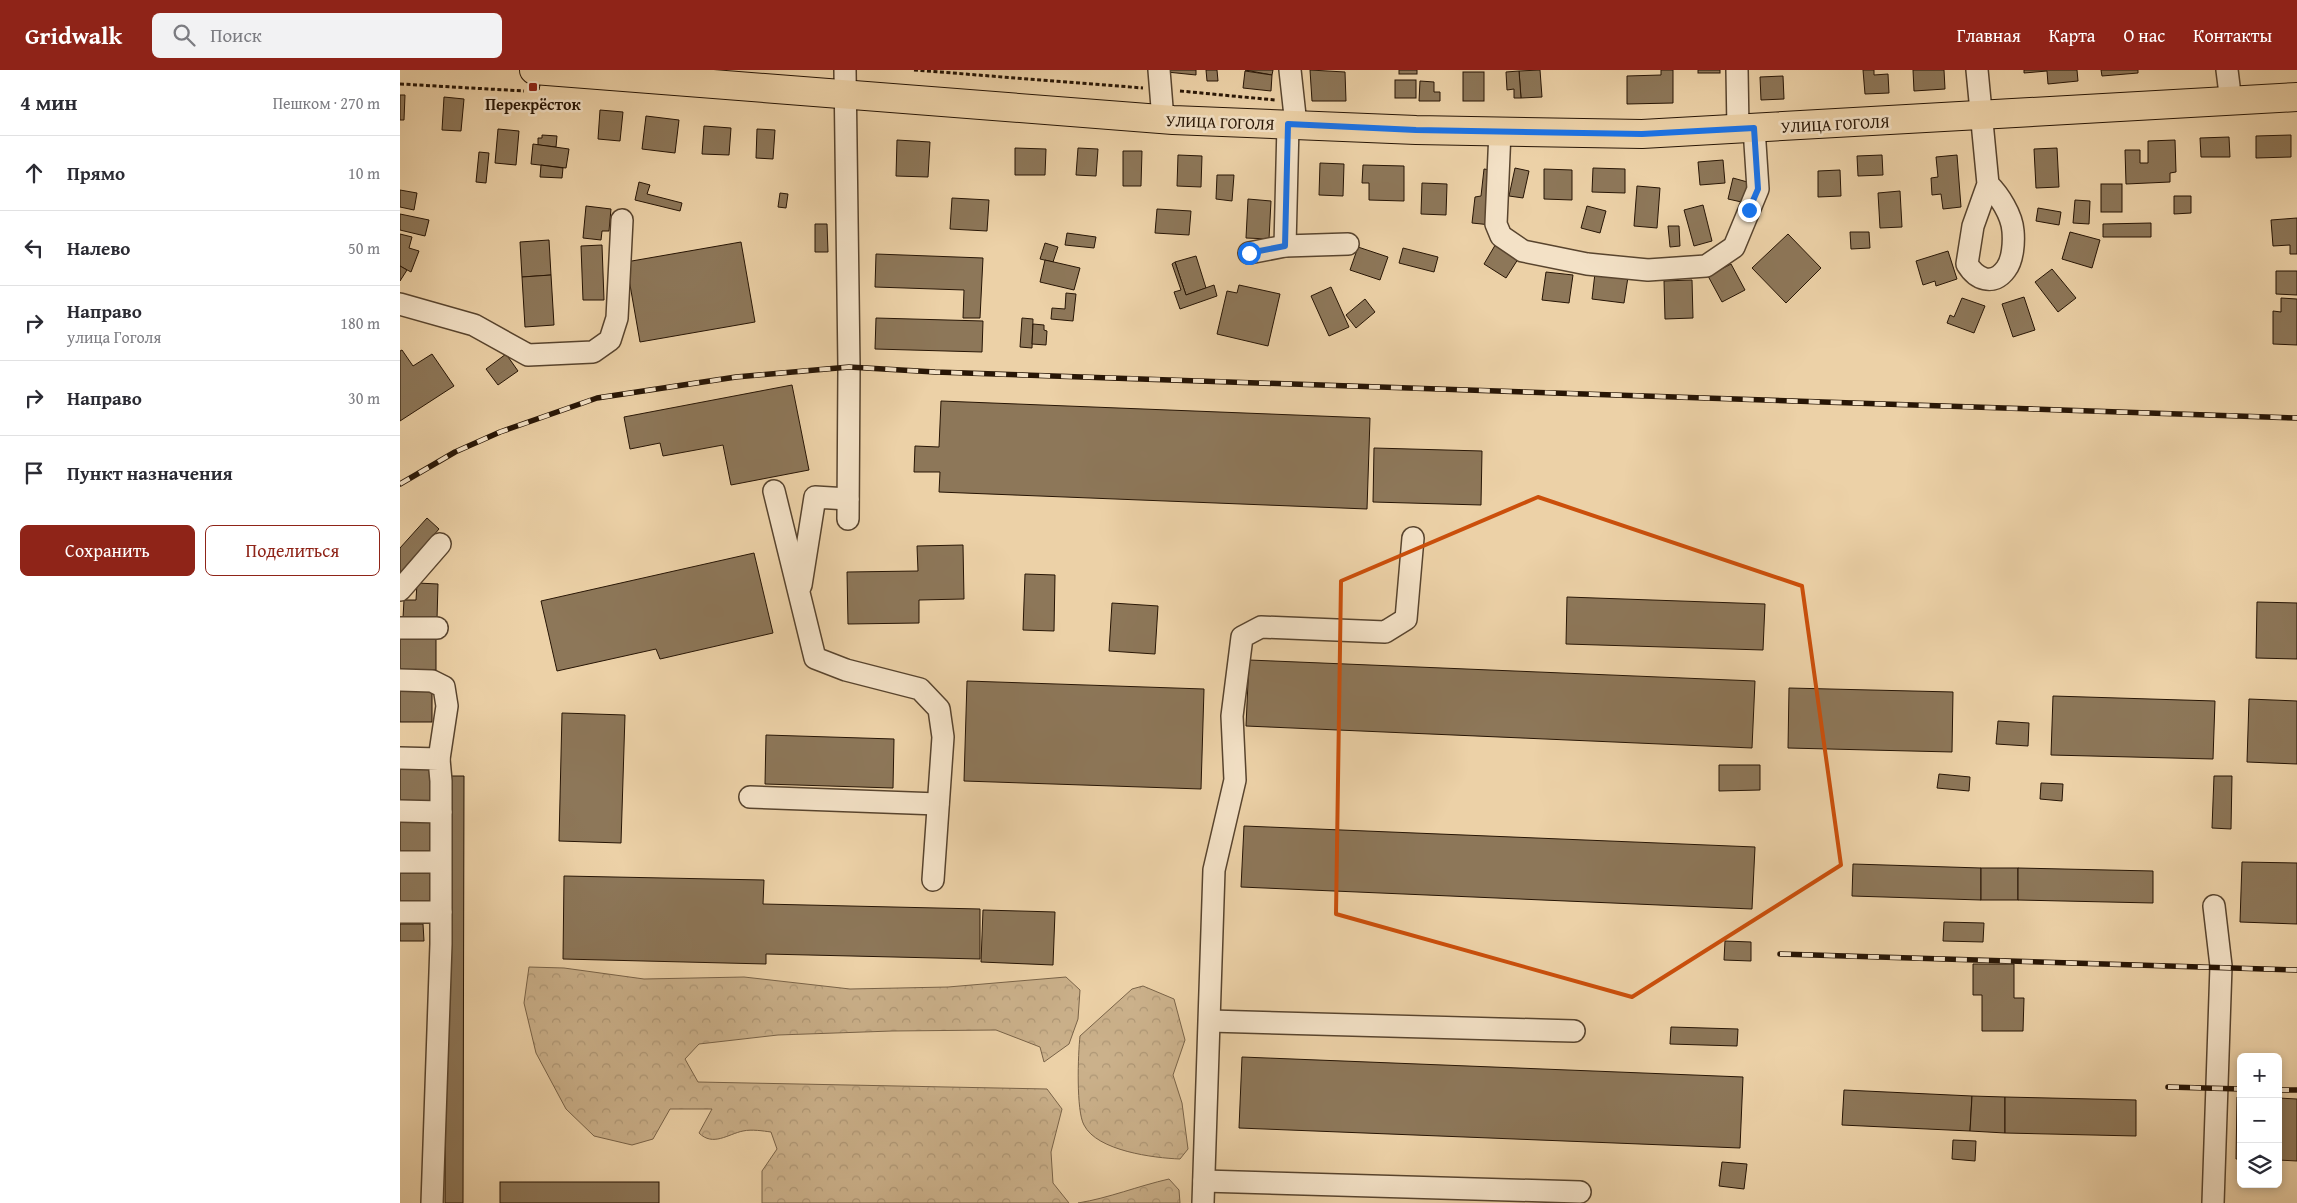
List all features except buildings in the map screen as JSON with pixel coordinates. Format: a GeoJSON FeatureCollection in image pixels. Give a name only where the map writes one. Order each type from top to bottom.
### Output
{"type":"FeatureCollection","features":[{"type":"Feature","properties":{"kind":"main road","name":"УЛИЦА ГОГОЛЯ"},"geometry":{"type":"LineString","coordinates":[[531,80],[656,74],[845,82],[1163,120],[1293,117],[1500,132],[1642,134],[2297,97]]}},
{"type":"Feature","properties":{"kind":"street"},"geometry":{"type":"LineString","coordinates":[[1285,246],[1293,117],[1290,70]]}},
{"type":"Feature","properties":{"kind":"street"},"geometry":{"type":"LineString","coordinates":[[1500,132],[1496,224],[1501,236],[1524,251],[1587,264],[1648,270],[1706,266],[1734,247],[1758,189],[1737,70]]}},
{"type":"Feature","properties":{"kind":"street"},"geometry":{"type":"LineString","coordinates":[[1977,70],[1983,116],[1988,184]]}},
{"type":"Feature","properties":{"kind":"street"},"geometry":{"type":"LineString","coordinates":[[2227,70],[2231,102]]}},
{"type":"Feature","properties":{"kind":"street"},"geometry":{"type":"LineString","coordinates":[[1160,80],[1163,120]]}},
{"type":"Feature","properties":{"kind":"street"},"geometry":{"type":"LineString","coordinates":[[800,594],[815,497],[848,509],[849,367],[845,82]]}},
{"type":"Feature","properties":{"kind":"street"},"geometry":{"type":"LineString","coordinates":[[400,304],[474,324],[528,355],[593,352],[610,340],[617,318],[622,220]]}},
{"type":"Feature","properties":{"kind":"street"},"geometry":{"type":"LineString","coordinates":[[1249,253],[1285,246],[1348,244]]}},
{"type":"Feature","properties":{"kind":"street"},"geometry":{"type":"LineString","coordinates":[[774,491],[815,658],[846,670],[920,689],[939,709],[943,737],[932,880]]}},
{"type":"Feature","properties":{"kind":"street"},"geometry":{"type":"LineString","coordinates":[[1203,1203],[1214,870],[1234,780],[1232,716],[1242,636],[1261,628],[1385,632],[1406,619],[1413,538]]}},
{"type":"Feature","properties":{"kind":"street"},"geometry":{"type":"LineString","coordinates":[[400,590],[440,544]]}},
{"type":"Feature","properties":{"kind":"street"},"geometry":{"type":"LineString","coordinates":[[400,628],[437,628]]}},
{"type":"Feature","properties":{"kind":"street"},"geometry":{"type":"LineString","coordinates":[[400,680],[432,681],[444,687],[447,706],[439,759],[441,912],[432,1203]]}},
{"type":"Feature","properties":{"kind":"street"},"geometry":{"type":"LineString","coordinates":[[400,758],[439,759]]}},
{"type":"Feature","properties":{"kind":"street"},"geometry":{"type":"LineString","coordinates":[[750,796],[938,804]]}},
{"type":"Feature","properties":{"kind":"street"},"geometry":{"type":"LineString","coordinates":[[400,811],[441,812]]}},
{"type":"Feature","properties":{"kind":"street"},"geometry":{"type":"LineString","coordinates":[[400,862],[440,862]]}},
{"type":"Feature","properties":{"kind":"street"},"geometry":{"type":"LineString","coordinates":[[2213,1203],[2221,966],[2214,906]]}},
{"type":"Feature","properties":{"kind":"street"},"geometry":{"type":"LineString","coordinates":[[400,912],[441,912]]}},
{"type":"Feature","properties":{"kind":"street"},"geometry":{"type":"LineString","coordinates":[[1210,1021],[1574,1031]]}},
{"type":"Feature","properties":{"kind":"street"},"geometry":{"type":"LineString","coordinates":[[1204,1181],[1580,1192]]}},
{"type":"Feature","properties":{"kind":"path"},"geometry":{"type":"LineString","coordinates":[[914,70],[1160,80],[1293,117]]}},
{"type":"Feature","properties":{"kind":"path"},"geometry":{"type":"LineString","coordinates":[[400,84],[531,80]]}},
{"type":"Feature","properties":{"kind":"highlighted area"},"geometry":{"type":"Polygon","coordinates":[[[1538,497],[1802,586],[1841,865],[1632,997],[1336,914],[1341,581],[1538,497]]]}},
{"type":"Feature","properties":{"kind":"green space"},"geometry":{"type":"Polygon","coordinates":[[[529,967],[564,968],[644,979],[744,977],[850,989],[948,987],[1066,977],[1080,990],[1078,1019],[1069,1044],[1044,1062],[1040,1047],[996,1030],[778,1035],[699,1044],[685,1059],[698,1082],[1047,1089],[1062,1109],[1051,1152],[1053,1183],[1069,1203],[762,1203],[762,1171],[777,1149],[771,1132],[746,1130],[715,1139],[704,1137],[699,1133],[712,1109],[670,1109],[653,1139],[632,1145],[594,1136],[566,1109],[536,1053],[524,1003],[529,967]]]}},
{"type":"Feature","properties":{"kind":"green space"},"geometry":{"type":"Polygon","coordinates":[[[1143,986],[1174,999],[1185,1040],[1173,1075],[1182,1103],[1188,1149],[1180,1159],[1142,1155],[1113,1147],[1091,1134],[1081,1118],[1078,1082],[1080,1036],[1132,989],[1143,986]]]}},
{"type":"Feature","properties":{"kind":"green space"},"geometry":{"type":"Polygon","coordinates":[[[1169,1179],[1179,1190],[1180,1203],[1078,1203],[1101,1198],[1169,1179]]]}},
{"type":"Feature","properties":{"kind":"railway"},"geometry":{"type":"LineString","coordinates":[[400,484],[455,452],[500,432],[597,398],[736,377],[849,367],[935,372],[2297,418]]}},
{"type":"Feature","properties":{"kind":"railway"},"geometry":{"type":"LineString","coordinates":[[1780,954],[2297,970]]}},
{"type":"Feature","properties":{"kind":"railway"},"geometry":{"type":"LineString","coordinates":[[2168,1087],[2237,1089]]}},
{"type":"Feature","properties":{"kind":"railway"},"geometry":{"type":"LineString","coordinates":[[2282,1090],[2297,1090]]}},
{"type":"Feature","properties":{"kind":"place","name":"Перекрёсток"},"geometry":{"type":"Point","coordinates":[533,87]}},
{"type":"Feature","properties":{"kind":"route"},"geometry":{"type":"LineString","coordinates":[[1249,253],[1285,246],[1288,124],[1416,130],[1642,134],[1754,128],[1758,189],[1749,210]]}}]}
